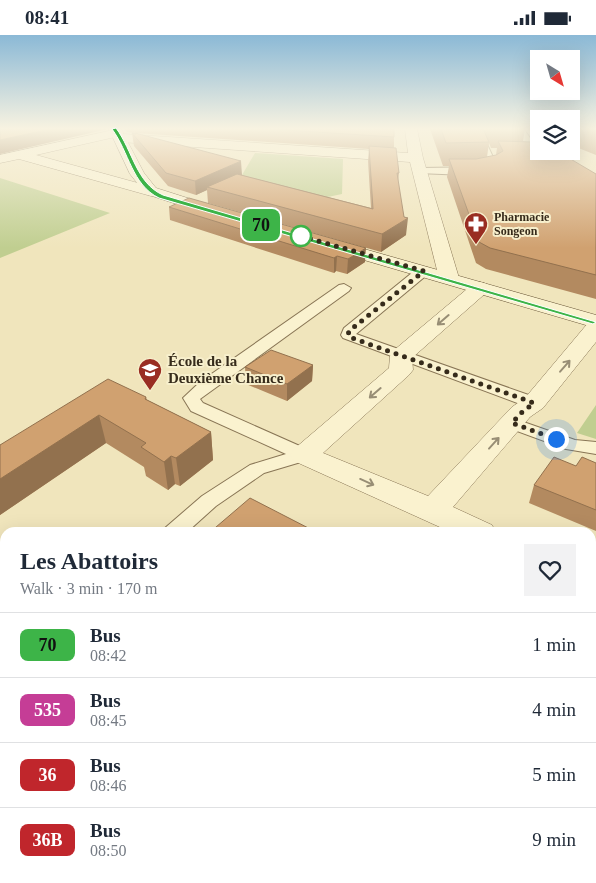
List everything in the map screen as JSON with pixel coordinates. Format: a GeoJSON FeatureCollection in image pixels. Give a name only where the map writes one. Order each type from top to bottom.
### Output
{"type":"FeatureCollection","features":[{"type":"Feature","properties":{"kind":"street"},"geometry":{"type":"LineString","coordinates":[[69,169],[151,191],[161,196],[234,217]]}},
{"type":"Feature","properties":{"kind":"street"},"geometry":{"type":"LineString","coordinates":[[134,169],[151,191]]}},
{"type":"Feature","properties":{"kind":"street"},"geometry":{"type":"LineString","coordinates":[[420,169],[449,278]]}},
{"type":"Feature","properties":{"kind":"street"},"geometry":{"type":"LineString","coordinates":[[312,239],[596,322]]}},
{"type":"Feature","properties":{"kind":"street"},"geometry":{"type":"LineString","coordinates":[[468,527],[304,455],[401,370],[401,356],[480,288]]}},
{"type":"Feature","properties":{"kind":"street"},"geometry":{"type":"LineString","coordinates":[[432,510],[521,413],[534,403],[596,328]]}},
{"type":"Feature","properties":{"kind":"lane"},"geometry":{"type":"LineString","coordinates":[[443,169],[466,172],[492,169]]}},
{"type":"Feature","properties":{"kind":"lane"},"geometry":{"type":"LineString","coordinates":[[424,271],[349,331],[348,335],[401,356],[534,403]]}},
{"type":"Feature","properties":{"kind":"lane"},"geometry":{"type":"LineString","coordinates":[[304,455],[197,407],[191,398],[206,385],[344,288]]}},
{"type":"Feature","properties":{"kind":"lane"},"geometry":{"type":"LineString","coordinates":[[512,423],[572,445],[596,448]]}},
{"type":"Feature","properties":{"kind":"lane"},"geometry":{"type":"LineString","coordinates":[[179,527],[209,501],[257,469],[304,455]]}},
{"type":"Feature","properties":{"kind":"green space"},"geometry":{"type":"Polygon","coordinates":[[[246,169],[343,169],[342,194],[318,199],[236,177],[242,175],[246,169]]]}},
{"type":"Feature","properties":{"kind":"green space"},"geometry":{"type":"Polygon","coordinates":[[[0,178],[110,213],[0,258],[0,178]]]}},
{"type":"Feature","properties":{"kind":"green space"},"geometry":{"type":"Polygon","coordinates":[[[596,405],[596,439],[577,433],[596,405]]]}},
{"type":"Feature","properties":{"kind":"building"},"geometry":{"type":"Polygon","coordinates":[[[162,169],[224,169],[195,181],[166,173],[162,169]]]}},
{"type":"Feature","properties":{"kind":"building"},"geometry":{"type":"Polygon","coordinates":[[[370,169],[398,169],[399,173],[397,173],[404,217],[408,218],[382,234],[207,187],[237,174],[373,209],[370,169]]]}},
{"type":"Feature","properties":{"kind":"building"},"geometry":{"type":"Polygon","coordinates":[[[452,169],[587,169],[596,174],[596,275],[490,248],[479,242],[452,169]]]}},
{"type":"Feature","properties":{"kind":"building"},"geometry":{"type":"Polygon","coordinates":[[[189,198],[366,248],[348,259],[337,256],[334,258],[169,207],[189,198]]]}},
{"type":"Feature","properties":{"kind":"building"},"geometry":{"type":"Polygon","coordinates":[[[271,350],[313,365],[287,384],[245,367],[271,350]]]}},
{"type":"Feature","properties":{"kind":"building"},"geometry":{"type":"Polygon","coordinates":[[[108,379],[211,432],[176,458],[171,456],[164,462],[141,447],[146,443],[99,415],[0,479],[0,445],[108,379]]]}},
{"type":"Feature","properties":{"kind":"building"},"geometry":{"type":"Polygon","coordinates":[[[554,457],[576,466],[582,457],[596,463],[596,510],[534,485],[554,457]]]}},
{"type":"Feature","properties":{"kind":"building"},"geometry":{"type":"Polygon","coordinates":[[[250,498],[306,527],[216,527],[250,498]]]}},
{"type":"Feature","properties":{"kind":"bus line","name":"70"},"geometry":{"type":"LineString","coordinates":[[134,169],[151,191],[161,196],[596,322]]}},
{"type":"Feature","properties":{"kind":"place","name":"Pharmacie Songeon"},"geometry":{"type":"Point","coordinates":[476,245]}},
{"type":"Feature","properties":{"kind":"place","name":"École de la Deuxième Chance"},"geometry":{"type":"Point","coordinates":[150,391]}},
{"type":"Feature","properties":{"kind":"route"},"geometry":{"type":"LineString","coordinates":[[301,236],[297,235],[424,271],[349,331],[348,335],[420,363],[534,403],[512,423],[556,439]]}}]}
